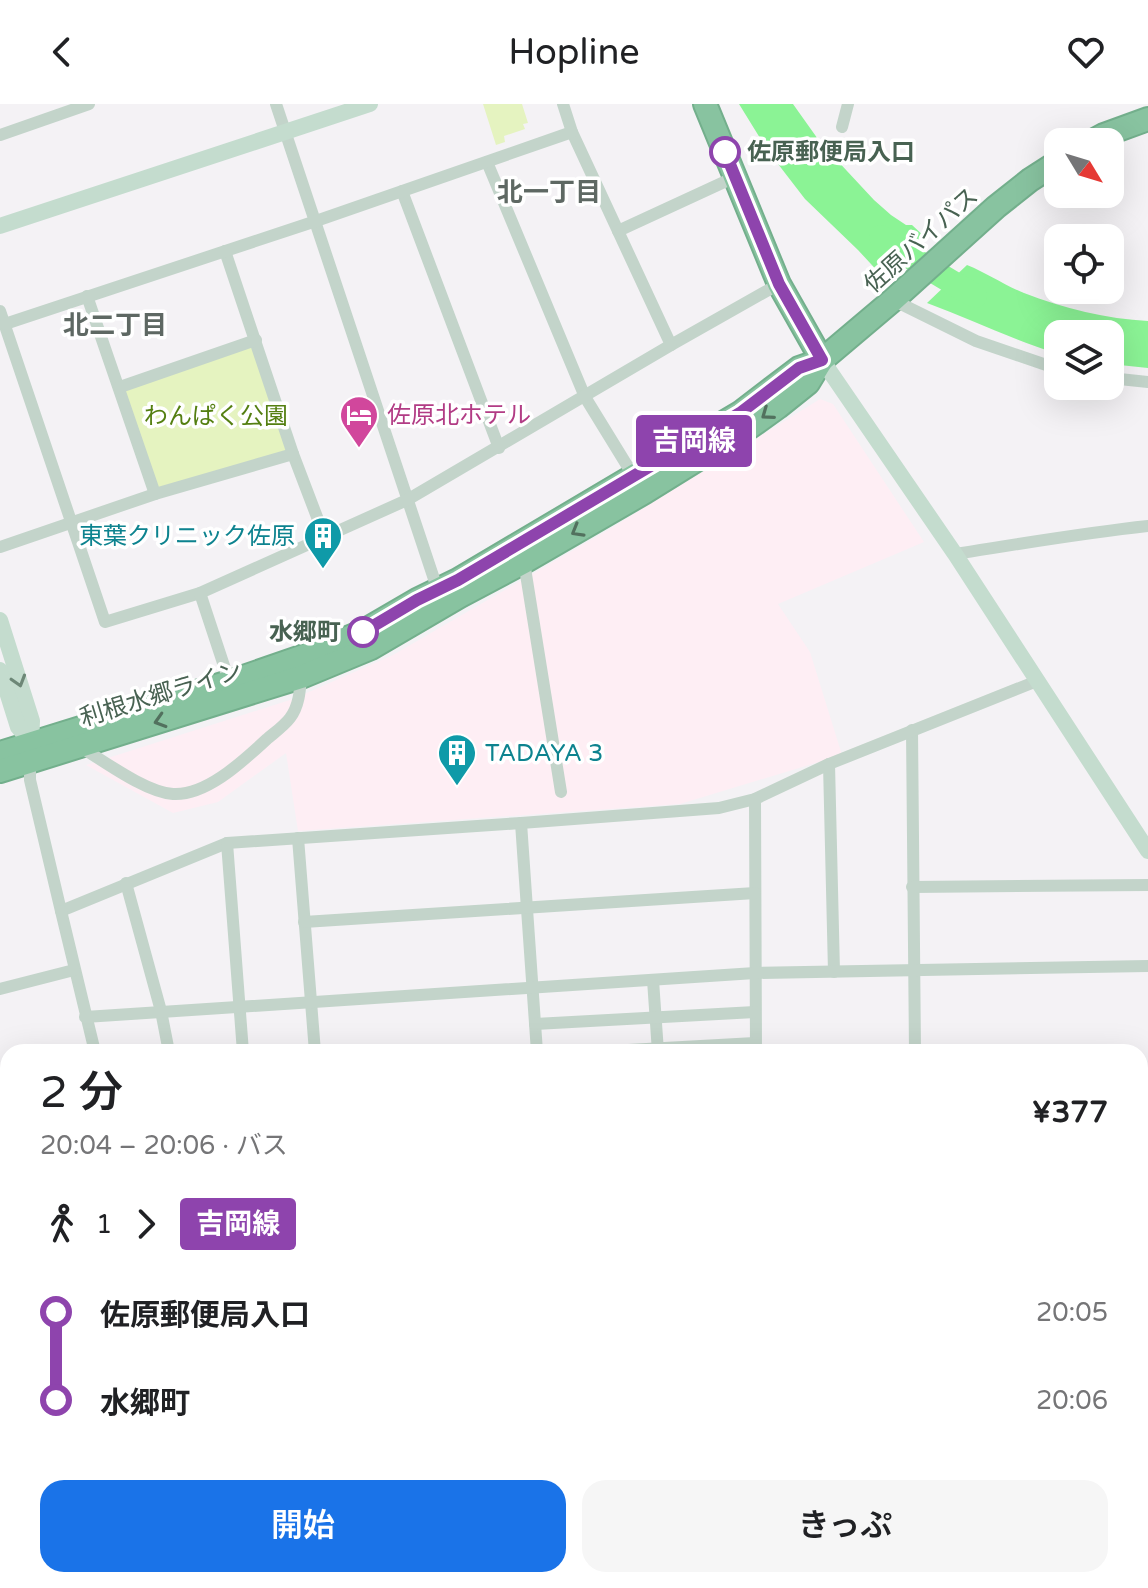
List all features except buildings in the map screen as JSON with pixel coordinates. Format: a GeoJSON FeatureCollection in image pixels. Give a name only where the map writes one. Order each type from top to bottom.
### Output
{"type":"FeatureCollection","features":[{"type":"Feature","properties":{"kind":"highway"},"geometry":{"type":"LineString","coordinates":[[705,104],[779,284],[822,360]]}},
{"type":"Feature","properties":{"kind":"highway"},"geometry":{"type":"LineString","coordinates":[[1124,128],[1148,120]]}},
{"type":"Feature","properties":{"kind":"highway","name":"佐原バイパス"},"geometry":{"type":"LineString","coordinates":[[822,360],[1044,171]]}},
{"type":"Feature","properties":{"kind":"highway","name":"利根水郷ライン"},"geometry":{"type":"LineString","coordinates":[[0,771],[30,752],[232,690],[301,677],[371,648],[440,599],[458,580],[750,427],[808,383],[822,360]]}},
{"type":"Feature","properties":{"kind":"highway","name":"利根水郷ライン"},"geometry":{"type":"LineString","coordinates":[[0,753],[79,746],[232,690],[524,562],[640,484]]}},
{"type":"Feature","properties":{"kind":"street"},"geometry":{"type":"LineString","coordinates":[[0,135],[89,104]]}},
{"type":"Feature","properties":{"kind":"street"},"geometry":{"type":"LineString","coordinates":[[276,104],[440,599]]}},
{"type":"Feature","properties":{"kind":"street"},"geometry":{"type":"LineString","coordinates":[[0,226],[370,104]]}},
{"type":"Feature","properties":{"kind":"street"},"geometry":{"type":"LineString","coordinates":[[563,104],[572,132],[671,345]]}},
{"type":"Feature","properties":{"kind":"street"},"geometry":{"type":"LineString","coordinates":[[842,127],[848,104]]}},
{"type":"Feature","properties":{"kind":"street"},"geometry":{"type":"LineString","coordinates":[[1145,104],[1148,120]]}},
{"type":"Feature","properties":{"kind":"street"},"geometry":{"type":"LineString","coordinates":[[572,132],[225,251],[87,296],[2,318],[105,622],[200,593],[407,500],[779,284]]}},
{"type":"Feature","properties":{"kind":"street"},"geometry":{"type":"LineString","coordinates":[[487,162],[585,397],[640,484]]}},
{"type":"Feature","properties":{"kind":"street"},"geometry":{"type":"LineString","coordinates":[[618,231],[735,177]]}},
{"type":"Feature","properties":{"kind":"street"},"geometry":{"type":"LineString","coordinates":[[402,191],[499,448]]}},
{"type":"Feature","properties":{"kind":"street"},"geometry":{"type":"LineString","coordinates":[[225,251],[293,454],[325,538]]}},
{"type":"Feature","properties":{"kind":"street"},"geometry":{"type":"LineString","coordinates":[[87,296],[155,494]]}},
{"type":"Feature","properties":{"kind":"street"},"geometry":{"type":"LineString","coordinates":[[895,298],[976,341],[1044,364]]}},
{"type":"Feature","properties":{"kind":"street"},"geometry":{"type":"LineString","coordinates":[[120,387],[256,340]]}},
{"type":"Feature","properties":{"kind":"street"},"geometry":{"type":"LineString","coordinates":[[822,360],[955,554],[1148,851]]}},
{"type":"Feature","properties":{"kind":"street"},"geometry":{"type":"LineString","coordinates":[[1124,379],[1148,382]]}},
{"type":"Feature","properties":{"kind":"street"},"geometry":{"type":"LineString","coordinates":[[0,547],[155,494],[293,454]]}},
{"type":"Feature","properties":{"kind":"street"},"geometry":{"type":"LineString","coordinates":[[955,554],[1148,526]]}},
{"type":"Feature","properties":{"kind":"street"},"geometry":{"type":"LineString","coordinates":[[524,562],[561,792]]}},
{"type":"Feature","properties":{"kind":"street"},"geometry":{"type":"LineString","coordinates":[[200,593],[232,690]]}},
{"type":"Feature","properties":{"kind":"street"},"geometry":{"type":"LineString","coordinates":[[0,620],[32,721],[30,780],[93,1044]]}},
{"type":"Feature","properties":{"kind":"street"},"geometry":{"type":"LineString","coordinates":[[0,670],[18,727],[30,752]]}},
{"type":"Feature","properties":{"kind":"street"},"geometry":{"type":"LineString","coordinates":[[79,746],[158,791],[187,793],[227,774],[290,718],[300,695],[301,677]]}},
{"type":"Feature","properties":{"kind":"street"},"geometry":{"type":"LineString","coordinates":[[61,911],[227,843],[719,808],[755,799],[829,764],[1037,681]]}},
{"type":"Feature","properties":{"kind":"street"},"geometry":{"type":"LineString","coordinates":[[912,730],[915,1044]]}},
{"type":"Feature","properties":{"kind":"street"},"geometry":{"type":"LineString","coordinates":[[829,764],[834,972]]}},
{"type":"Feature","properties":{"kind":"street"},"geometry":{"type":"LineString","coordinates":[[755,799],[756,1044]]}},
{"type":"Feature","properties":{"kind":"street"},"geometry":{"type":"LineString","coordinates":[[521,823],[536,1044]]}},
{"type":"Feature","properties":{"kind":"street"},"geometry":{"type":"LineString","coordinates":[[298,838],[314,1044]]}},
{"type":"Feature","properties":{"kind":"street"},"geometry":{"type":"LineString","coordinates":[[227,843],[242,1044]]}},
{"type":"Feature","properties":{"kind":"street"},"geometry":{"type":"LineString","coordinates":[[126,883],[167,1044]]}},
{"type":"Feature","properties":{"kind":"street"},"geometry":{"type":"LineString","coordinates":[[912,887],[1148,885]]}},
{"type":"Feature","properties":{"kind":"street"},"geometry":{"type":"LineString","coordinates":[[304,922],[755,893]]}},
{"type":"Feature","properties":{"kind":"street"},"geometry":{"type":"LineString","coordinates":[[85,1017],[755,973],[1148,966]]}},
{"type":"Feature","properties":{"kind":"street"},"geometry":{"type":"LineString","coordinates":[[0,989],[74,970]]}},
{"type":"Feature","properties":{"kind":"street"},"geometry":{"type":"LineString","coordinates":[[653,980],[658,1044]]}},
{"type":"Feature","properties":{"kind":"street"},"geometry":{"type":"LineString","coordinates":[[535,1024],[755,1012]]}},
{"type":"Feature","properties":{"kind":"shaded area"},"geometry":{"type":"Polygon","coordinates":[[[739,104],[793,104],[820,142],[874,200],[926,238],[883,277],[805,199],[768,151],[739,104]]]}},
{"type":"Feature","properties":{"kind":"shaded area"},"geometry":{"type":"Polygon","coordinates":[[[967,265],[1044,299],[1044,304],[1148,321],[1148,368],[1124,365],[1124,320],[1044,320],[1044,349],[927,303],[967,265]]]}},
{"type":"Feature","properties":{"kind":"shaded area"},"geometry":{"type":"Polygon","coordinates":[[[820,399],[833,404],[924,542],[778,604],[810,652],[842,755],[680,804],[298,831],[286,753],[218,802],[173,813],[86,765],[293,699],[393,655],[610,529],[820,399]]]}},
{"type":"Feature","properties":{"kind":"green space"},"geometry":{"type":"Polygon","coordinates":[[[483,104],[522,104],[528,123],[523,124],[525,129],[504,136],[505,142],[496,145],[483,104]]]}},
{"type":"Feature","properties":{"kind":"green space","name":"わんぱく公園"},"geometry":{"type":"Polygon","coordinates":[[[256,340],[293,454],[155,494],[120,387],[256,340]]]}},
{"type":"Feature","properties":{"kind":"waterway"},"geometry":{"type":"LineString","coordinates":[[881,237],[975,296]]}},
{"type":"Feature","properties":{"kind":"bus line","name":"吉岡線"},"geometry":{"type":"LineString","coordinates":[[363,632],[458,580],[740,413],[799,368],[822,360],[779,284],[725,152]]}},
{"type":"Feature","properties":{"kind":"place","name":"佐原郵便局入口"},"geometry":{"type":"Point","coordinates":[725,152]}},
{"type":"Feature","properties":{"kind":"place","name":"佐原北ホテル"},"geometry":{"type":"Point","coordinates":[359,449]}},
{"type":"Feature","properties":{"kind":"place","name":"東葉クリニック佐原"},"geometry":{"type":"Point","coordinates":[323,570]}},
{"type":"Feature","properties":{"kind":"place","name":"水郷町"},"geometry":{"type":"Point","coordinates":[363,632]}},
{"type":"Feature","properties":{"kind":"place","name":"TADAYA 3"},"geometry":{"type":"Point","coordinates":[457,787]}},
{"type":"Feature","properties":{"kind":"district","name":"北一丁目"},"geometry":{"type":"Point","coordinates":[549,192]}},
{"type":"Feature","properties":{"kind":"district","name":"北二丁目"},"geometry":{"type":"Point","coordinates":[115,325]}}]}
